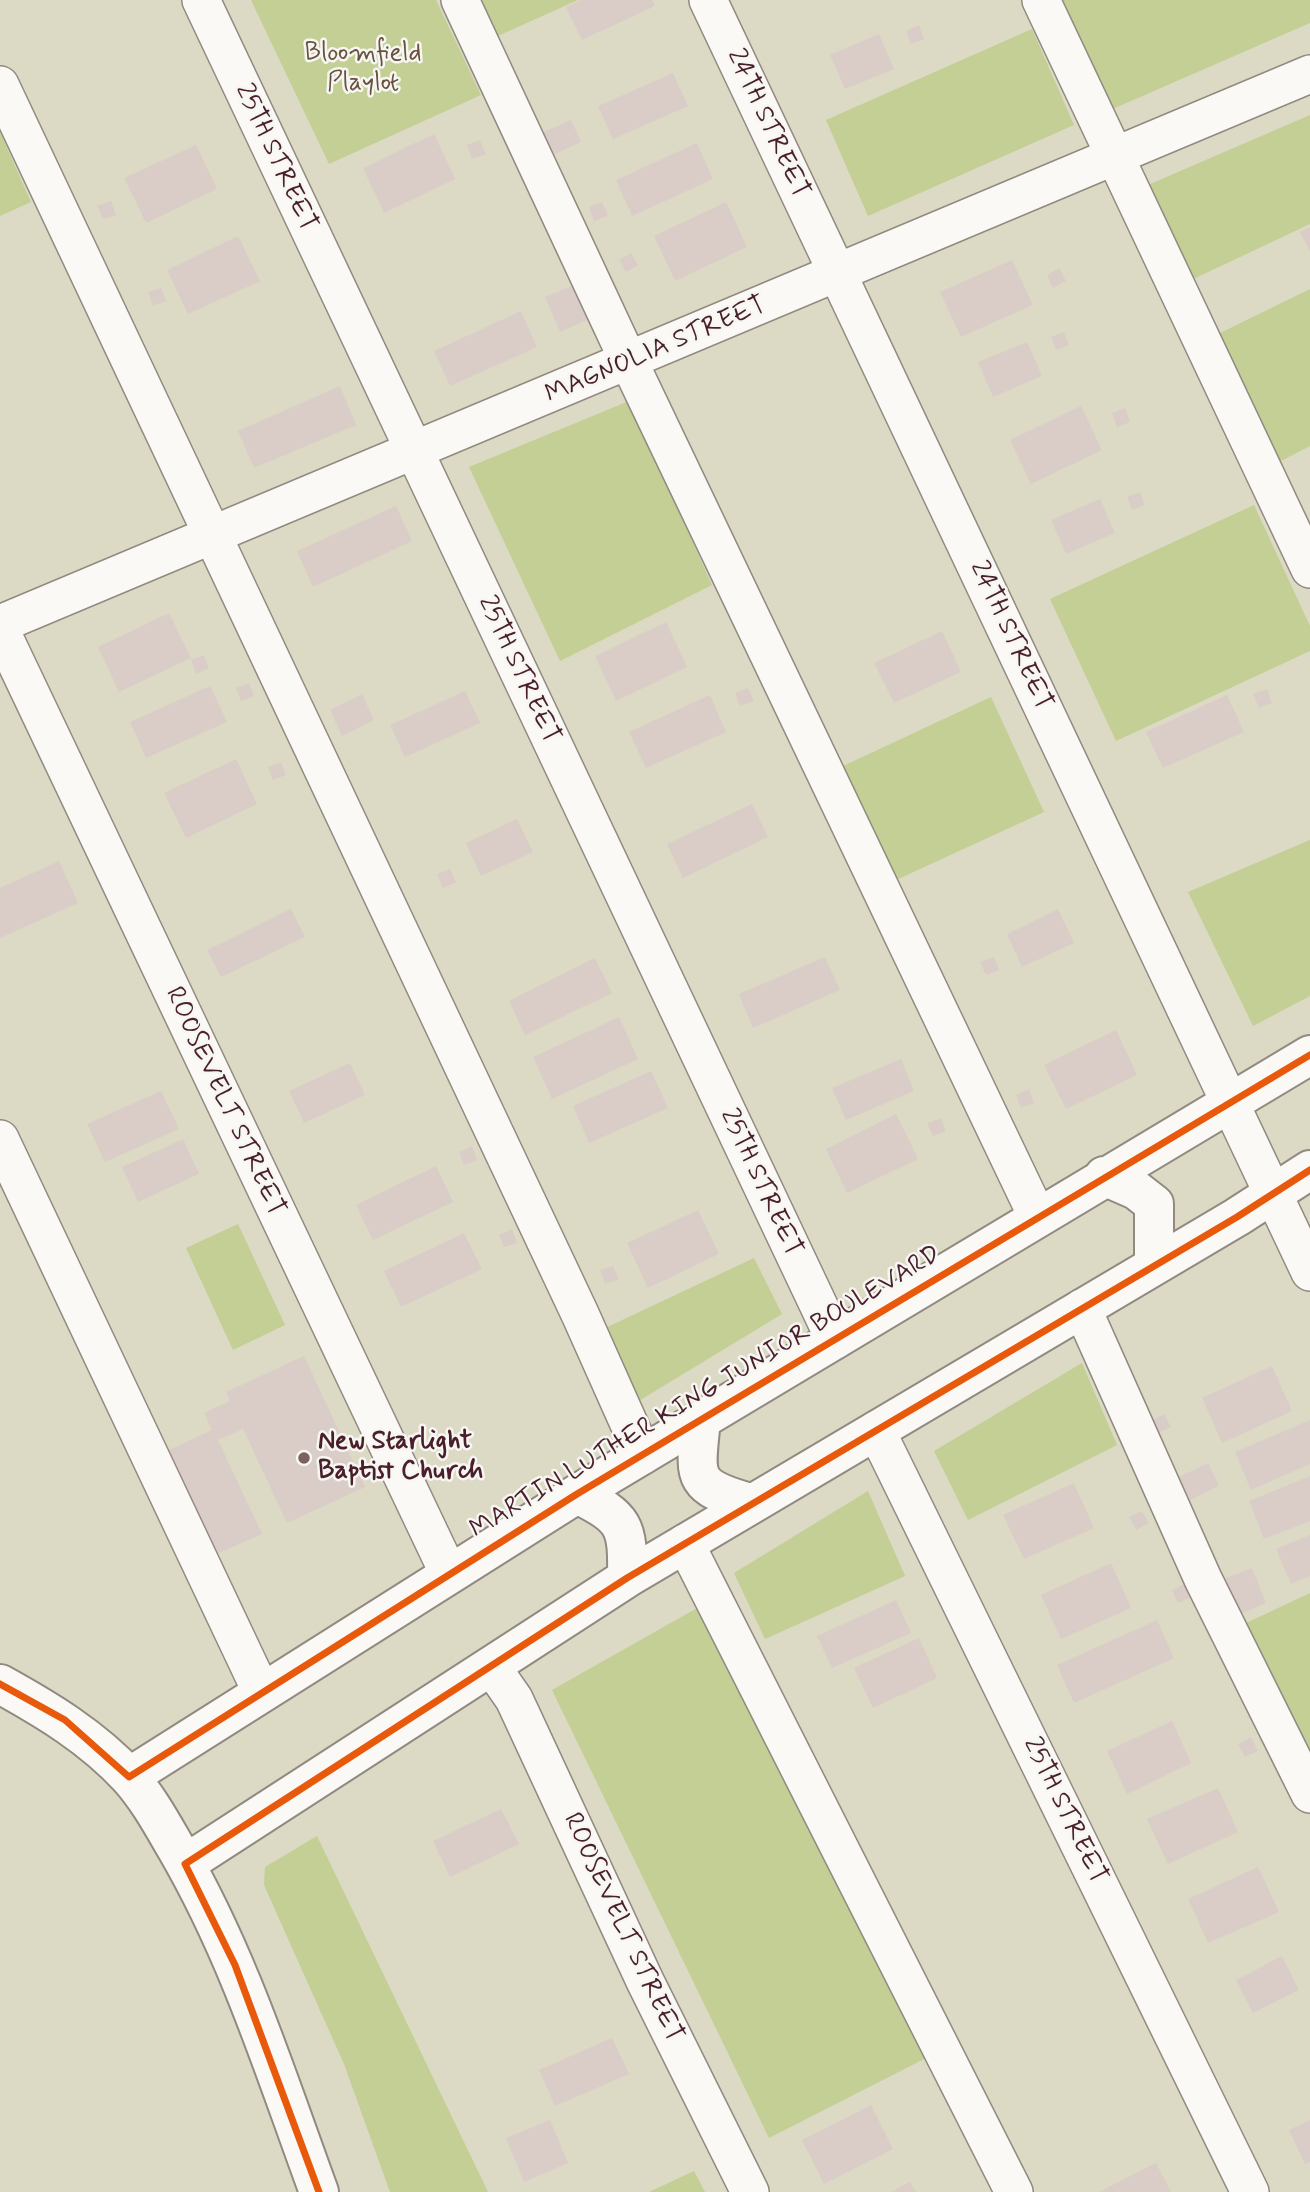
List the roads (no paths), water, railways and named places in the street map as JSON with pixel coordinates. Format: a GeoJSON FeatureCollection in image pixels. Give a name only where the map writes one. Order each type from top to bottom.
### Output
{"type":"FeatureCollection","features":[{"type":"Feature","properties":{"kind":"main road","name":"MARTIN LUTHER KING JUNIOR BOULEVARD"},"geometry":{"type":"LineString","coordinates":[[129,1777],[577,1494],[1037,1216],[1310,1055]]}},
{"type":"Feature","properties":{"kind":"main road"},"geometry":{"type":"LineString","coordinates":[[185,1864],[627,1578],[1237,1217],[1310,1170]]}},
{"type":"Feature","properties":{"kind":"main road"},"geometry":{"type":"LineString","coordinates":[[1104,1176],[1136,1190],[1154,1204],[1154,1264]]}},
{"type":"Feature","properties":{"kind":"main road"},"geometry":{"type":"LineString","coordinates":[[701,1420],[696,1464],[702,1481],[716,1493],[750,1503]]}},
{"type":"Feature","properties":{"kind":"main road"},"geometry":{"type":"LineString","coordinates":[[577,1494],[604,1508],[623,1525],[628,1550],[627,1578]]}},
{"type":"Feature","properties":{"kind":"main road"},"geometry":{"type":"LineString","coordinates":[[0,1684],[65,1720],[129,1777],[185,1864],[235,1965],[319,2192]]}},
{"type":"Feature","properties":{"kind":"street","name":"25TH STREET"},"geometry":{"type":"LineString","coordinates":[[201,0],[835,1340]]}},
{"type":"Feature","properties":{"kind":"street"},"geometry":{"type":"LineString","coordinates":[[460,0],[629,362],[1037,1216]]}},
{"type":"Feature","properties":{"kind":"street","name":"24TH STREET"},"geometry":{"type":"LineString","coordinates":[[708,0],[1310,1272]]}},
{"type":"Feature","properties":{"kind":"street"},"geometry":{"type":"LineString","coordinates":[[1041,0],[1310,569]]}},
{"type":"Feature","properties":{"kind":"street","name":"MAGNOLIA STREET"},"geometry":{"type":"LineString","coordinates":[[0,626],[1310,74]]}},
{"type":"Feature","properties":{"kind":"street"},"geometry":{"type":"LineString","coordinates":[[0,85],[574,1301],[643,1455]]}},
{"type":"Feature","properties":{"kind":"street","name":"ROOSEVELT STREET"},"geometry":{"type":"LineString","coordinates":[[0,626],[449,1574]]}},
{"type":"Feature","properties":{"kind":"street"},"geometry":{"type":"LineString","coordinates":[[0,1139],[262,1693]]}},
{"type":"Feature","properties":{"kind":"street"},"geometry":{"type":"LineString","coordinates":[[1082,1308],[1203,1579],[1310,1794]]}},
{"type":"Feature","properties":{"kind":"street","name":"25TH STREET"},"geometry":{"type":"LineString","coordinates":[[876,1430],[1250,2192]]}},
{"type":"Feature","properties":{"kind":"street"},"geometry":{"type":"LineString","coordinates":[[684,1543],[1014,2192]]}},
{"type":"Feature","properties":{"kind":"street","name":"ROOSEVELT STREET"},"geometry":{"type":"LineString","coordinates":[[491,1666],[514,1699],[645,1981],[750,2192]]}},
{"type":"Feature","properties":{"kind":"place","name":"New Starlight Baptist Church"},"geometry":{"type":"Point","coordinates":[304,1458]}},
{"type":"Feature","properties":{"kind":"park label","name":"Bloomfield Playlot"},"geometry":{"type":"Point","coordinates":[363,70]}}]}
